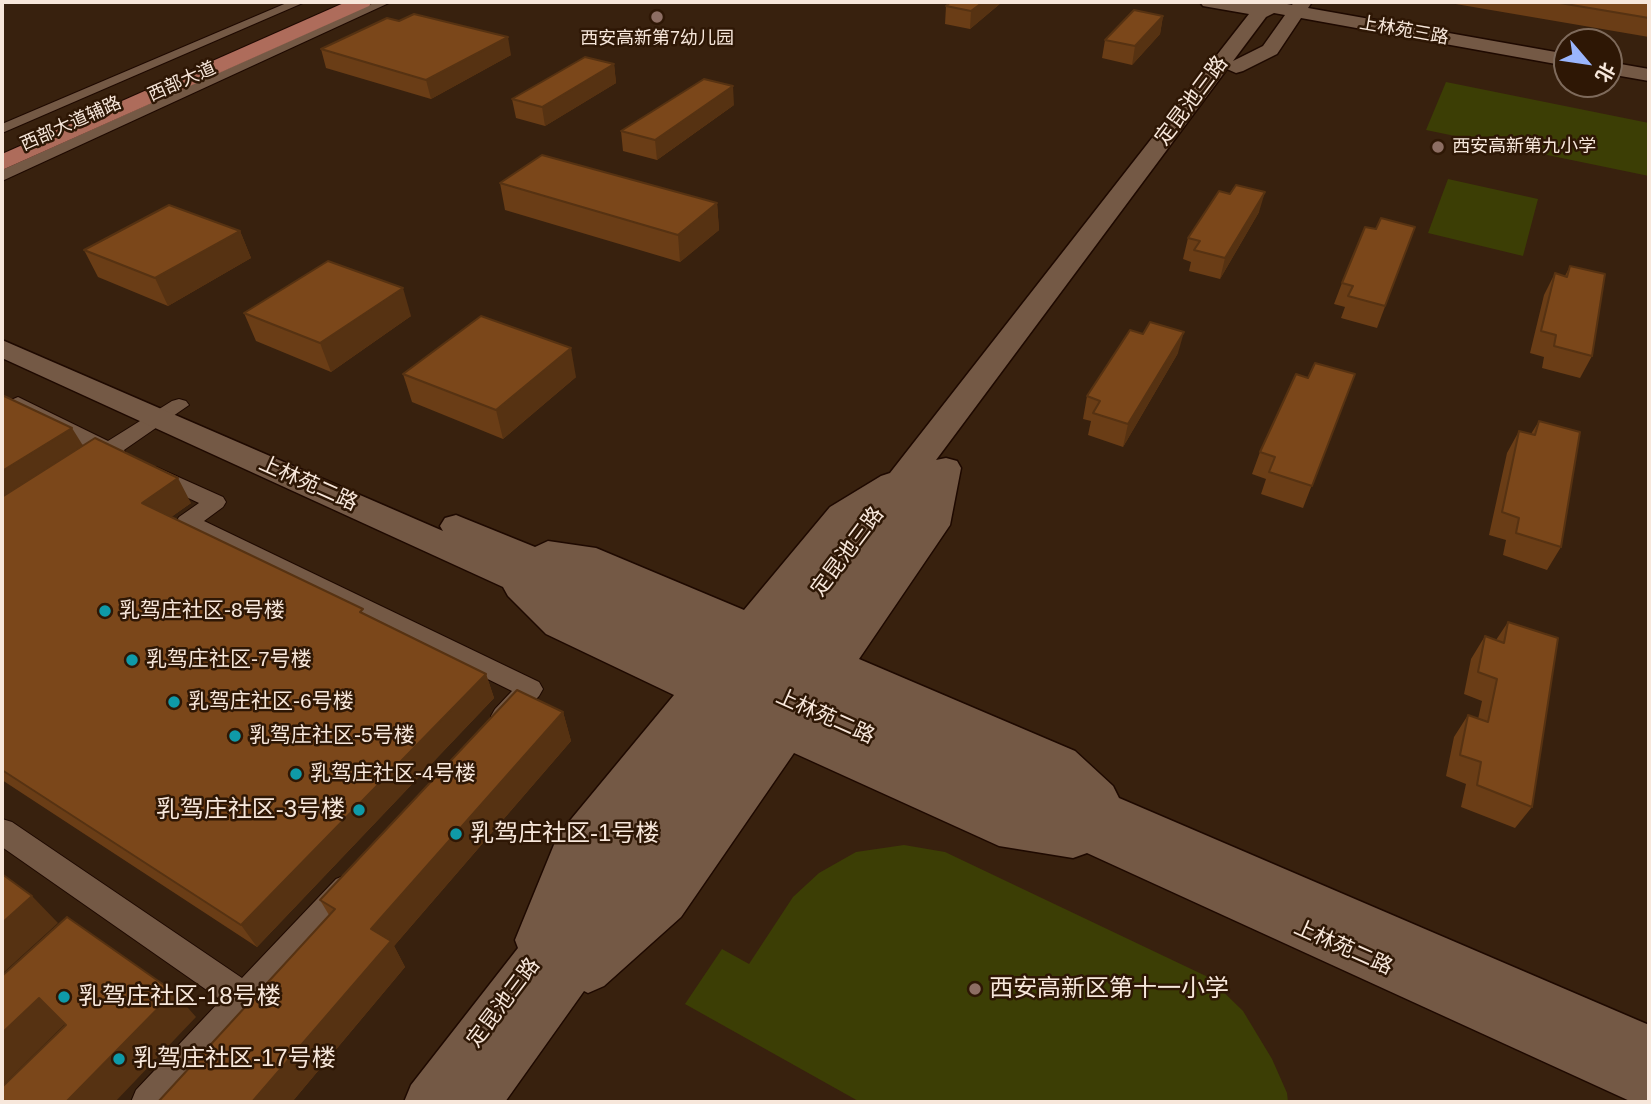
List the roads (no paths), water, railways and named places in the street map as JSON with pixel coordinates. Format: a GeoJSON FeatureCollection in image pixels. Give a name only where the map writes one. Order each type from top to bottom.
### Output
{"type":"FeatureCollection","features":[{"type":"Feature","properties":{"kind":"main road","name":"西部大道"},"geometry":{"type":"LineString","coordinates":[[2,141],[321,2]]}},
{"type":"Feature","properties":{"kind":"main road","name":"西部大道"},"geometry":{"type":"LineString","coordinates":[[2,163],[362,2]]}},
{"type":"Feature","properties":{"kind":"street","name":"西部大道辅路"},"geometry":{"type":"LineString","coordinates":[[2,130],[299,2]]}},
{"type":"Feature","properties":{"kind":"street","name":"西部大道辅路"},"geometry":{"type":"LineString","coordinates":[[2,176],[385,2]]}},
{"type":"Feature","properties":{"kind":"street","name":"上林苑三路"},"geometry":{"type":"LineString","coordinates":[[1209,2],[1275,6],[1553,57]]}},
{"type":"Feature","properties":{"kind":"street","name":"定昆池三路"},"geometry":{"type":"LineString","coordinates":[[476,1102],[544,1009],[666,903],[841,515],[909,472],[1275,6]]}},
{"type":"Feature","properties":{"kind":"street","name":"上林苑三路"},"geometry":{"type":"LineString","coordinates":[[1442,35],[1553,51]]}},
{"type":"Feature","properties":{"kind":"street"},"geometry":{"type":"LineString","coordinates":[[1623,62],[1649,67]]}},
{"type":"Feature","properties":{"kind":"street","name":"定昆池三路"},"geometry":{"type":"LineString","coordinates":[[428,1102],[523,977],[573,848],[769,678],[934,525],[948,458],[1229,64]]}},
{"type":"Feature","properties":{"kind":"street"},"geometry":{"type":"LineString","coordinates":[[1623,70],[1649,75]]}},
{"type":"Feature","properties":{"kind":"street","name":"上林苑二路"},"geometry":{"type":"LineString","coordinates":[[2,328],[169,412],[1117,831],[1649,1049]]}},
{"type":"Feature","properties":{"kind":"street","name":"上林苑二路"},"geometry":{"type":"LineString","coordinates":[[2,348],[169,412]]}},
{"type":"Feature","properties":{"kind":"street"},"geometry":{"type":"LineString","coordinates":[[2,413],[18,404],[215,502],[187,522],[530,688],[482,740]]}},
{"type":"Feature","properties":{"kind":"street"},"geometry":{"type":"LineString","coordinates":[[76,471],[169,412]]}},
{"type":"Feature","properties":{"kind":"street"},"geometry":{"type":"LineString","coordinates":[[504,560],[558,625],[769,678],[999,828],[1117,831]]}},
{"type":"Feature","properties":{"kind":"street"},"geometry":{"type":"LineString","coordinates":[[2,831],[245,998]]}},
{"type":"Feature","properties":{"kind":"street","name":"上林苑二路"},"geometry":{"type":"LineString","coordinates":[[1117,831],[1649,1085]]}},
{"type":"Feature","properties":{"kind":"street"},"geometry":{"type":"LineString","coordinates":[[148,1102],[369,864]]}},
{"type":"Feature","properties":{"kind":"place","name":"西安高新第7幼儿园"},"geometry":{"type":"Point","coordinates":[657,17]}},
{"type":"Feature","properties":{"kind":"place","name":"西安高新第九小学"},"geometry":{"type":"Point","coordinates":[1438,147]}},
{"type":"Feature","properties":{"kind":"place","name":"乳驾庄社区-8号楼"},"geometry":{"type":"Point","coordinates":[105,611]}},
{"type":"Feature","properties":{"kind":"place","name":"乳驾庄社区-7号楼"},"geometry":{"type":"Point","coordinates":[132,660]}},
{"type":"Feature","properties":{"kind":"place","name":"乳驾庄社区-6号楼"},"geometry":{"type":"Point","coordinates":[174,702]}},
{"type":"Feature","properties":{"kind":"place","name":"乳驾庄社区-5号楼"},"geometry":{"type":"Point","coordinates":[235,736]}},
{"type":"Feature","properties":{"kind":"place","name":"乳驾庄社区-4号楼"},"geometry":{"type":"Point","coordinates":[296,774]}},
{"type":"Feature","properties":{"kind":"place","name":"乳驾庄社区-3号楼"},"geometry":{"type":"Point","coordinates":[359,810]}},
{"type":"Feature","properties":{"kind":"place","name":"乳驾庄社区-1号楼"},"geometry":{"type":"Point","coordinates":[456,834]}},
{"type":"Feature","properties":{"kind":"place","name":"西安高新区第十一小学"},"geometry":{"type":"Point","coordinates":[975,989]}},
{"type":"Feature","properties":{"kind":"place","name":"乳驾庄社区-18号楼"},"geometry":{"type":"Point","coordinates":[64,997]}},
{"type":"Feature","properties":{"kind":"place","name":"乳驾庄社区-17号楼"},"geometry":{"type":"Point","coordinates":[119,1059]}}]}
